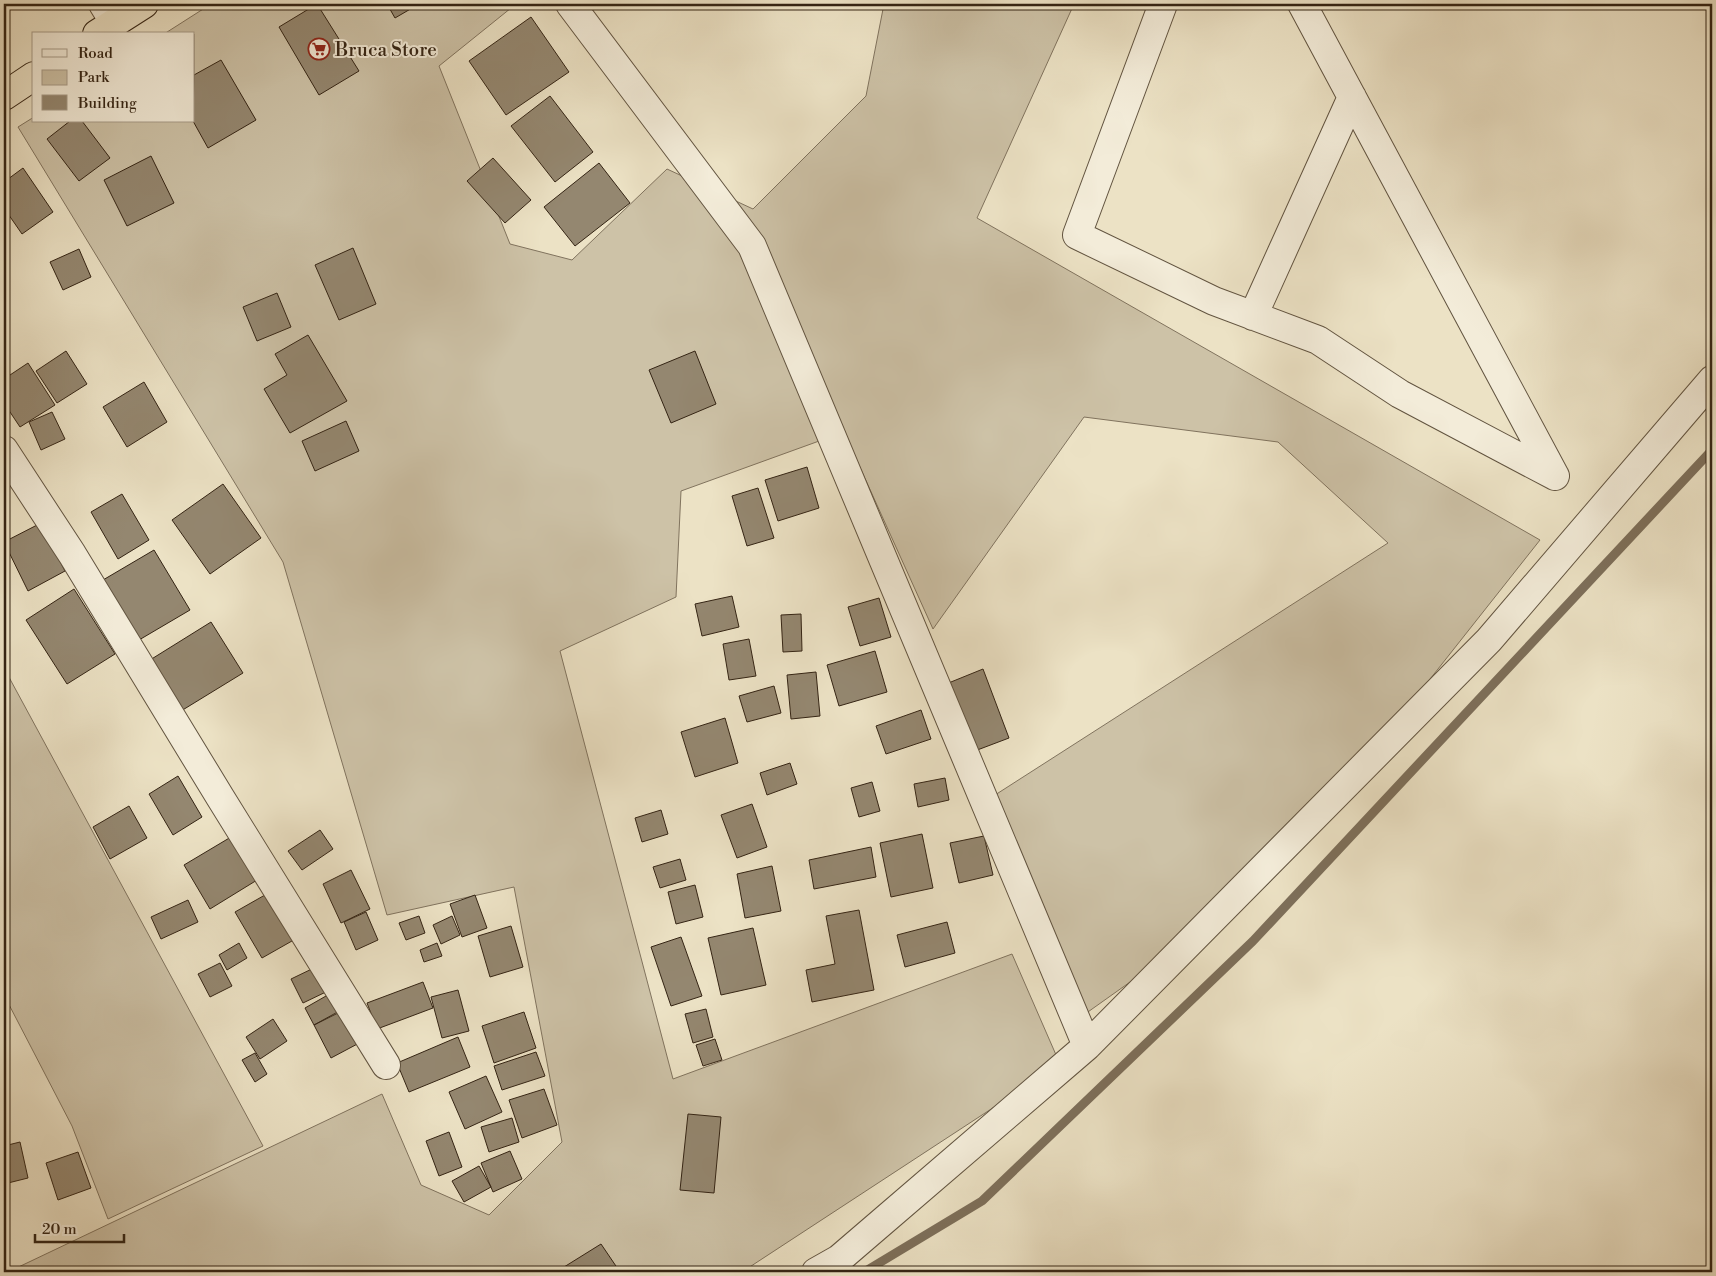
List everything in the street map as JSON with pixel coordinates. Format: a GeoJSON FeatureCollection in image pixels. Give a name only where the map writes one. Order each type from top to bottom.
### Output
{"type":"FeatureCollection","features":[{"type":"Feature","properties":{"kind":"highway"},"geometry":{"type":"LineString","coordinates":[[105,20],[144,4]]}},
{"type":"Feature","properties":{"kind":"highway"},"geometry":{"type":"LineString","coordinates":[[4,96],[32,77]]}},
{"type":"Feature","properties":{"kind":"street"},"geometry":{"type":"LineString","coordinates":[[570,4],[752,246],[1086,1046]]}},
{"type":"Feature","properties":{"kind":"street"},"geometry":{"type":"LineString","coordinates":[[1163,4],[1077,235],[1214,301],[1318,340],[1400,394],[1555,476],[1302,4]]}},
{"type":"Feature","properties":{"kind":"street"},"geometry":{"type":"LineString","coordinates":[[1253,316],[1352,97]]}},
{"type":"Feature","properties":{"kind":"street"},"geometry":{"type":"LineString","coordinates":[[816,1272],[839,1259],[1086,1046],[1488,640],[1712,380]]}},
{"type":"Feature","properties":{"kind":"street"},"geometry":{"type":"LineString","coordinates":[[4,450],[72,554],[386,1065]]}},
{"type":"Feature","properties":{"kind":"green space"},"geometry":{"type":"Polygon","coordinates":[[[211,4],[516,4],[439,66],[510,244],[572,260],[667,169],[753,209],[866,96],[884,4],[1074,4],[977,218],[1540,540],[1268,884],[1071,1024],[981,804],[1388,543],[1278,442],[1084,417],[933,629],[844,432],[681,491],[676,597],[560,651],[673,1079],[1012,954],[1060,1064],[742,1272],[8,1272],[382,1094],[421,1185],[489,1215],[562,1142],[514,887],[387,915],[283,562],[18,127],[32,118],[32,122],[195,122],[195,32],[167,32],[211,4]]]}},
{"type":"Feature","properties":{"kind":"green space"},"geometry":{"type":"Polygon","coordinates":[[[4,668],[263,1146],[108,1219],[72,1126],[4,995],[4,668]]]}},
{"type":"Feature","properties":{"kind":"building","name":"Bruca Store"},"geometry":{"type":"Polygon","coordinates":[[[317,4],[359,71],[319,95],[279,27],[317,4]]]}},
{"type":"Feature","properties":{"kind":"building"},"geometry":{"type":"Polygon","coordinates":[[[387,4],[419,4],[395,18],[387,4]]]}},
{"type":"Feature","properties":{"kind":"building"},"geometry":{"type":"Polygon","coordinates":[[[531,17],[569,72],[506,115],[469,61],[531,17]]]}},
{"type":"Feature","properties":{"kind":"building"},"geometry":{"type":"Polygon","coordinates":[[[221,60],[256,120],[208,148],[194,122],[195,74],[221,60]]]}},
{"type":"Feature","properties":{"kind":"building"},"geometry":{"type":"Polygon","coordinates":[[[550,96],[593,152],[555,182],[511,126],[550,96]]]}},
{"type":"Feature","properties":{"kind":"building"},"geometry":{"type":"Polygon","coordinates":[[[69,122],[83,122],[110,158],[79,181],[47,139],[69,122]]]}},
{"type":"Feature","properties":{"kind":"building"},"geometry":{"type":"Polygon","coordinates":[[[151,156],[174,203],[127,226],[104,180],[151,156]]]}},
{"type":"Feature","properties":{"kind":"building"},"geometry":{"type":"Polygon","coordinates":[[[493,158],[531,200],[505,223],[467,181],[493,158]]]}},
{"type":"Feature","properties":{"kind":"building"},"geometry":{"type":"Polygon","coordinates":[[[599,163],[630,203],[575,246],[544,207],[599,163]]]}},
{"type":"Feature","properties":{"kind":"building"},"geometry":{"type":"Polygon","coordinates":[[[23,168],[53,212],[22,234],[4,208],[4,182],[23,168]]]}},
{"type":"Feature","properties":{"kind":"building"},"geometry":{"type":"Polygon","coordinates":[[[353,248],[376,304],[339,320],[315,265],[353,248]]]}},
{"type":"Feature","properties":{"kind":"building"},"geometry":{"type":"Polygon","coordinates":[[[79,249],[91,277],[63,290],[50,262],[79,249]]]}},
{"type":"Feature","properties":{"kind":"building"},"geometry":{"type":"Polygon","coordinates":[[[277,293],[291,327],[257,341],[243,307],[277,293]]]}},
{"type":"Feature","properties":{"kind":"building"},"geometry":{"type":"Polygon","coordinates":[[[308,335],[347,401],[290,433],[264,389],[287,375],[275,354],[308,335]]]}},
{"type":"Feature","properties":{"kind":"building"},"geometry":{"type":"Polygon","coordinates":[[[66,351],[87,384],[57,403],[36,371],[66,351]]]}},
{"type":"Feature","properties":{"kind":"building"},"geometry":{"type":"Polygon","coordinates":[[[695,351],[716,404],[671,423],[649,370],[695,351]]]}},
{"type":"Feature","properties":{"kind":"building"},"geometry":{"type":"Polygon","coordinates":[[[28,363],[55,405],[20,427],[4,403],[4,379],[28,363]]]}},
{"type":"Feature","properties":{"kind":"building"},"geometry":{"type":"Polygon","coordinates":[[[144,382],[167,422],[127,447],[103,407],[144,382]]]}},
{"type":"Feature","properties":{"kind":"building"},"geometry":{"type":"Polygon","coordinates":[[[52,412],[65,439],[41,450],[29,422],[52,412]]]}},
{"type":"Feature","properties":{"kind":"building"},"geometry":{"type":"Polygon","coordinates":[[[346,421],[359,451],[315,471],[302,441],[346,421]]]}},
{"type":"Feature","properties":{"kind":"building"},"geometry":{"type":"Polygon","coordinates":[[[807,467],[819,508],[778,521],[765,480],[807,467]]]}},
{"type":"Feature","properties":{"kind":"building"},"geometry":{"type":"Polygon","coordinates":[[[223,484],[261,538],[210,574],[172,520],[223,484]]]}},
{"type":"Feature","properties":{"kind":"building"},"geometry":{"type":"Polygon","coordinates":[[[758,488],[774,538],[747,546],[732,496],[758,488]]]}},
{"type":"Feature","properties":{"kind":"building"},"geometry":{"type":"Polygon","coordinates":[[[122,494],[149,540],[118,559],[91,512],[122,494]]]}},
{"type":"Feature","properties":{"kind":"building"},"geometry":{"type":"Polygon","coordinates":[[[41,523],[65,571],[28,591],[4,542],[41,523]]]}},
{"type":"Feature","properties":{"kind":"building"},"geometry":{"type":"Polygon","coordinates":[[[154,550],[190,610],[139,640],[103,580],[154,550]]]}},
{"type":"Feature","properties":{"kind":"building"},"geometry":{"type":"Polygon","coordinates":[[[74,589],[115,654],[67,684],[26,620],[74,589]]]}},
{"type":"Feature","properties":{"kind":"building"},"geometry":{"type":"Polygon","coordinates":[[[732,596],[739,627],[702,636],[695,604],[732,596]]]}},
{"type":"Feature","properties":{"kind":"building"},"geometry":{"type":"Polygon","coordinates":[[[879,598],[891,637],[860,646],[848,607],[879,598]]]}},
{"type":"Feature","properties":{"kind":"building"},"geometry":{"type":"Polygon","coordinates":[[[801,614],[802,651],[783,652],[781,615],[801,614]]]}},
{"type":"Feature","properties":{"kind":"building"},"geometry":{"type":"Polygon","coordinates":[[[211,622],[243,673],[181,711],[150,660],[211,622]]]}},
{"type":"Feature","properties":{"kind":"building"},"geometry":{"type":"Polygon","coordinates":[[[749,639],[756,676],[729,680],[723,644],[749,639]]]}},
{"type":"Feature","properties":{"kind":"building"},"geometry":{"type":"Polygon","coordinates":[[[875,651],[887,692],[839,706],[827,665],[875,651]]]}},
{"type":"Feature","properties":{"kind":"building"},"geometry":{"type":"Polygon","coordinates":[[[983,669],[1009,738],[972,752],[946,684],[983,669]]]}},
{"type":"Feature","properties":{"kind":"building"},"geometry":{"type":"Polygon","coordinates":[[[816,672],[820,716],[791,719],[787,675],[816,672]]]}},
{"type":"Feature","properties":{"kind":"building"},"geometry":{"type":"Polygon","coordinates":[[[774,686],[781,713],[747,722],[739,696],[774,686]]]}},
{"type":"Feature","properties":{"kind":"building"},"geometry":{"type":"Polygon","coordinates":[[[921,710],[931,739],[886,754],[876,726],[921,710]]]}},
{"type":"Feature","properties":{"kind":"building"},"geometry":{"type":"Polygon","coordinates":[[[725,718],[738,763],[695,777],[681,732],[725,718]]]}},
{"type":"Feature","properties":{"kind":"building"},"geometry":{"type":"Polygon","coordinates":[[[790,763],[797,784],[767,795],[760,773],[790,763]]]}},
{"type":"Feature","properties":{"kind":"building"},"geometry":{"type":"Polygon","coordinates":[[[178,776],[202,817],[173,835],[149,794],[178,776]]]}},
{"type":"Feature","properties":{"kind":"building"},"geometry":{"type":"Polygon","coordinates":[[[945,778],[949,800],[918,807],[914,784],[945,778]]]}},
{"type":"Feature","properties":{"kind":"building"},"geometry":{"type":"Polygon","coordinates":[[[872,782],[880,811],[859,817],[851,788],[872,782]]]}},
{"type":"Feature","properties":{"kind":"building"},"geometry":{"type":"Polygon","coordinates":[[[752,804],[767,847],[737,858],[721,815],[752,804]]]}},
{"type":"Feature","properties":{"kind":"building"},"geometry":{"type":"Polygon","coordinates":[[[129,806],[147,838],[110,859],[93,827],[129,806]]]}},
{"type":"Feature","properties":{"kind":"building"},"geometry":{"type":"Polygon","coordinates":[[[661,810],[668,834],[642,842],[635,818],[661,810]]]}},
{"type":"Feature","properties":{"kind":"building"},"geometry":{"type":"Polygon","coordinates":[[[320,830],[333,849],[302,870],[288,851],[320,830]]]}},
{"type":"Feature","properties":{"kind":"building"},"geometry":{"type":"Polygon","coordinates":[[[236,834],[262,877],[210,909],[184,865],[236,834]]]}},
{"type":"Feature","properties":{"kind":"building"},"geometry":{"type":"Polygon","coordinates":[[[922,834],[933,888],[891,897],[880,843],[922,834]]]}},
{"type":"Feature","properties":{"kind":"building"},"geometry":{"type":"Polygon","coordinates":[[[984,836],[993,875],[959,883],[950,843],[984,836]]]}},
{"type":"Feature","properties":{"kind":"building"},"geometry":{"type":"Polygon","coordinates":[[[871,847],[876,877],[814,889],[809,860],[871,847]]]}},
{"type":"Feature","properties":{"kind":"building"},"geometry":{"type":"Polygon","coordinates":[[[680,859],[686,880],[660,888],[653,867],[680,859]]]}},
{"type":"Feature","properties":{"kind":"building"},"geometry":{"type":"Polygon","coordinates":[[[772,866],[781,911],[745,918],[737,874],[772,866]]]}},
{"type":"Feature","properties":{"kind":"building"},"geometry":{"type":"Polygon","coordinates":[[[351,870],[370,909],[341,923],[323,884],[351,870]]]}},
{"type":"Feature","properties":{"kind":"building"},"geometry":{"type":"Polygon","coordinates":[[[695,885],[703,917],[676,924],[668,892],[695,885]]]}},
{"type":"Feature","properties":{"kind":"building"},"geometry":{"type":"Polygon","coordinates":[[[272,891],[299,937],[262,958],[235,912],[272,891]]]}},
{"type":"Feature","properties":{"kind":"building"},"geometry":{"type":"Polygon","coordinates":[[[475,895],[487,928],[462,937],[450,904],[475,895]]]}},
{"type":"Feature","properties":{"kind":"building"},"geometry":{"type":"Polygon","coordinates":[[[188,900],[198,922],[161,939],[151,917],[188,900]]]}},
{"type":"Feature","properties":{"kind":"building"},"geometry":{"type":"Polygon","coordinates":[[[859,910],[874,990],[812,1002],[806,970],[835,964],[826,916],[859,910]]]}},
{"type":"Feature","properties":{"kind":"building"},"geometry":{"type":"Polygon","coordinates":[[[366,912],[378,940],[356,950],[344,922],[366,912]]]}},
{"type":"Feature","properties":{"kind":"building"},"geometry":{"type":"Polygon","coordinates":[[[419,916],[425,933],[406,940],[399,923],[419,916]]]}},
{"type":"Feature","properties":{"kind":"building"},"geometry":{"type":"Polygon","coordinates":[[[452,916],[460,935],[441,944],[433,925],[452,916]]]}},
{"type":"Feature","properties":{"kind":"building"},"geometry":{"type":"Polygon","coordinates":[[[947,922],[955,953],[905,967],[897,935],[947,922]]]}},
{"type":"Feature","properties":{"kind":"building"},"geometry":{"type":"Polygon","coordinates":[[[511,926],[523,967],[490,977],[478,936],[511,926]]]}},
{"type":"Feature","properties":{"kind":"building"},"geometry":{"type":"Polygon","coordinates":[[[753,928],[766,985],[721,995],[708,938],[753,928]]]}},
{"type":"Feature","properties":{"kind":"building"},"geometry":{"type":"Polygon","coordinates":[[[681,937],[702,996],[671,1006],[651,947],[681,937]]]}},
{"type":"Feature","properties":{"kind":"building"},"geometry":{"type":"Polygon","coordinates":[[[239,943],[247,958],[227,970],[219,955],[239,943]]]}},
{"type":"Feature","properties":{"kind":"building"},"geometry":{"type":"Polygon","coordinates":[[[437,943],[442,956],[424,962],[420,950],[437,943]]]}},
{"type":"Feature","properties":{"kind":"building"},"geometry":{"type":"Polygon","coordinates":[[[220,963],[232,986],[210,997],[198,974],[220,963]]]}},
{"type":"Feature","properties":{"kind":"building"},"geometry":{"type":"Polygon","coordinates":[[[318,966],[330,990],[303,1003],[291,979],[318,966]]]}},
{"type":"Feature","properties":{"kind":"building"},"geometry":{"type":"Polygon","coordinates":[[[423,982],[433,1008],[377,1029],[367,1003],[423,982]]]}},
{"type":"Feature","properties":{"kind":"building"},"geometry":{"type":"Polygon","coordinates":[[[458,990],[469,1031],[442,1038],[431,997],[458,990]]]}},
{"type":"Feature","properties":{"kind":"building"},"geometry":{"type":"Polygon","coordinates":[[[333,992],[343,1009],[314,1025],[305,1008],[333,992]]]}},
{"type":"Feature","properties":{"kind":"building"},"geometry":{"type":"Polygon","coordinates":[[[346,1009],[363,1041],[331,1058],[314,1025],[346,1009]]]}},
{"type":"Feature","properties":{"kind":"building"},"geometry":{"type":"Polygon","coordinates":[[[706,1009],[713,1037],[693,1043],[685,1014],[706,1009]]]}},
{"type":"Feature","properties":{"kind":"building"},"geometry":{"type":"Polygon","coordinates":[[[524,1012],[536,1048],[494,1063],[482,1026],[524,1012]]]}},
{"type":"Feature","properties":{"kind":"building"},"geometry":{"type":"Polygon","coordinates":[[[273,1019],[287,1041],[260,1059],[246,1037],[273,1019]]]}},
{"type":"Feature","properties":{"kind":"building"},"geometry":{"type":"Polygon","coordinates":[[[458,1037],[470,1067],[409,1092],[397,1063],[458,1037]]]}},
{"type":"Feature","properties":{"kind":"building"},"geometry":{"type":"Polygon","coordinates":[[[715,1039],[722,1060],[703,1066],[696,1045],[715,1039]]]}},
{"type":"Feature","properties":{"kind":"building"},"geometry":{"type":"Polygon","coordinates":[[[536,1052],[545,1076],[502,1090],[494,1066],[536,1052]]]}},
{"type":"Feature","properties":{"kind":"building"},"geometry":{"type":"Polygon","coordinates":[[[255,1053],[267,1074],[255,1082],[242,1060],[255,1053]]]}},
{"type":"Feature","properties":{"kind":"building"},"geometry":{"type":"Polygon","coordinates":[[[486,1076],[502,1112],[465,1129],[449,1092],[486,1076]]]}},
{"type":"Feature","properties":{"kind":"building"},"geometry":{"type":"Polygon","coordinates":[[[544,1089],[557,1125],[522,1138],[509,1100],[544,1089]]]}},
{"type":"Feature","properties":{"kind":"building"},"geometry":{"type":"Polygon","coordinates":[[[688,1114],[721,1117],[714,1193],[680,1190],[688,1114]]]}},
{"type":"Feature","properties":{"kind":"building"},"geometry":{"type":"Polygon","coordinates":[[[512,1118],[519,1142],[489,1152],[481,1127],[512,1118]]]}},
{"type":"Feature","properties":{"kind":"building"},"geometry":{"type":"Polygon","coordinates":[[[449,1132],[462,1167],[439,1176],[426,1141],[449,1132]]]}},
{"type":"Feature","properties":{"kind":"building"},"geometry":{"type":"Polygon","coordinates":[[[20,1142],[28,1178],[4,1184],[4,1146],[20,1142]]]}},
{"type":"Feature","properties":{"kind":"building"},"geometry":{"type":"Polygon","coordinates":[[[510,1151],[522,1179],[493,1192],[481,1163],[510,1151]]]}},
{"type":"Feature","properties":{"kind":"building"},"geometry":{"type":"Polygon","coordinates":[[[78,1152],[91,1188],[58,1200],[46,1163],[78,1152]]]}},
{"type":"Feature","properties":{"kind":"building"},"geometry":{"type":"Polygon","coordinates":[[[479,1166],[491,1187],[464,1202],[452,1181],[479,1166]]]}},
{"type":"Feature","properties":{"kind":"building"},"geometry":{"type":"Polygon","coordinates":[[[601,1244],[620,1272],[556,1272],[601,1244]]]}},
{"type":"Feature","properties":{"kind":"waterway"},"geometry":{"type":"LineString","coordinates":[[864,1272],[982,1201],[1253,941],[1712,450]]}},
{"type":"Feature","properties":{"kind":"place","name":"Bruca Store"},"geometry":{"type":"Point","coordinates":[319,49]}}]}
